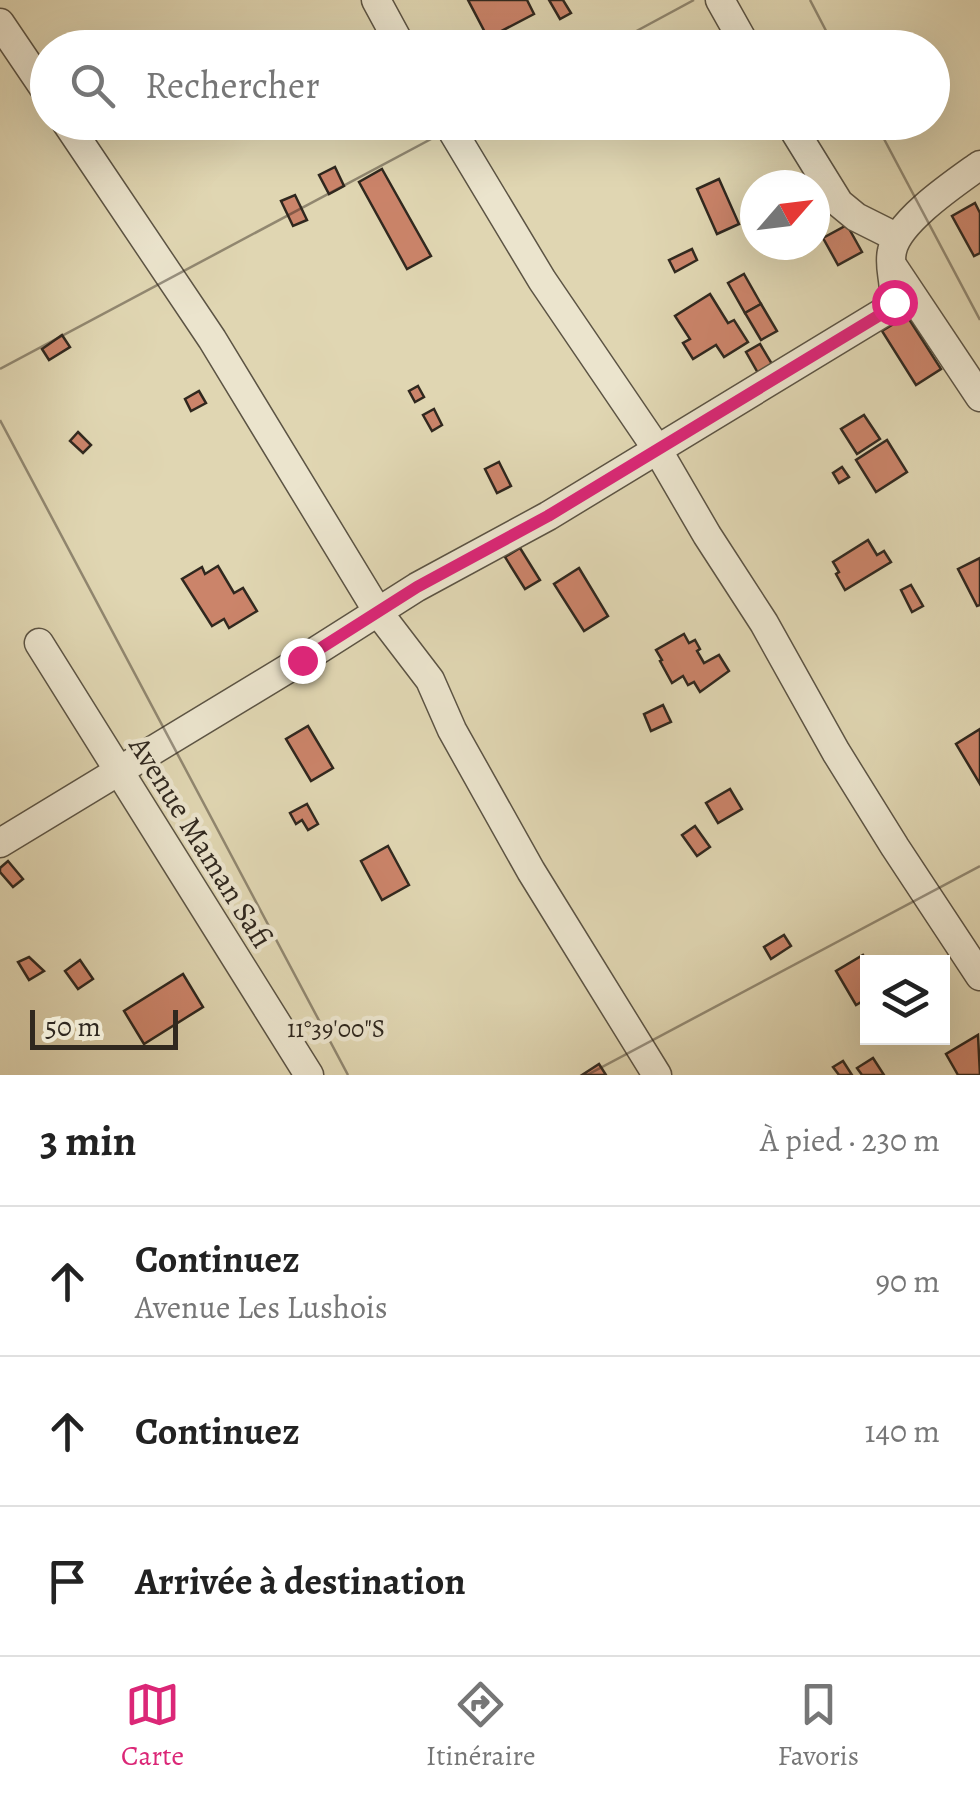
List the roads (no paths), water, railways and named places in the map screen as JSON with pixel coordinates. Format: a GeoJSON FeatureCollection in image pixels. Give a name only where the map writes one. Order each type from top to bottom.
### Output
{"type":"FeatureCollection","features":[{"type":"Feature","properties":{"kind":"street"},"geometry":{"type":"LineString","coordinates":[[376,0],[392,30]]}},
{"type":"Feature","properties":{"kind":"street"},"geometry":{"type":"LineString","coordinates":[[720,0],[736,30]]}},
{"type":"Feature","properties":{"kind":"street"},"geometry":{"type":"LineString","coordinates":[[0,24],[30,68]]}},
{"type":"Feature","properties":{"kind":"street"},"geometry":{"type":"LineString","coordinates":[[78,140],[212,339],[378,612],[430,680],[452,730],[532,871],[657,1075]]}},
{"type":"Feature","properties":{"kind":"street"},"geometry":{"type":"LineString","coordinates":[[458,140],[542,280],[658,449],[707,536],[764,623],[836,752],[980,976]]}},
{"type":"Feature","properties":{"kind":"street"},"geometry":{"type":"LineString","coordinates":[[800,140],[839,202],[893,250],[980,397]]}},
{"type":"Feature","properties":{"kind":"street"},"geometry":{"type":"LineString","coordinates":[[0,843],[417,587],[548,516],[888,310],[894,302],[895,290],[893,250],[920,213],[980,165]]}},
{"type":"Feature","properties":{"kind":"street","name":"Avenue Maman Safi"},"geometry":{"type":"LineString","coordinates":[[39,643],[310,1075]]}}]}
